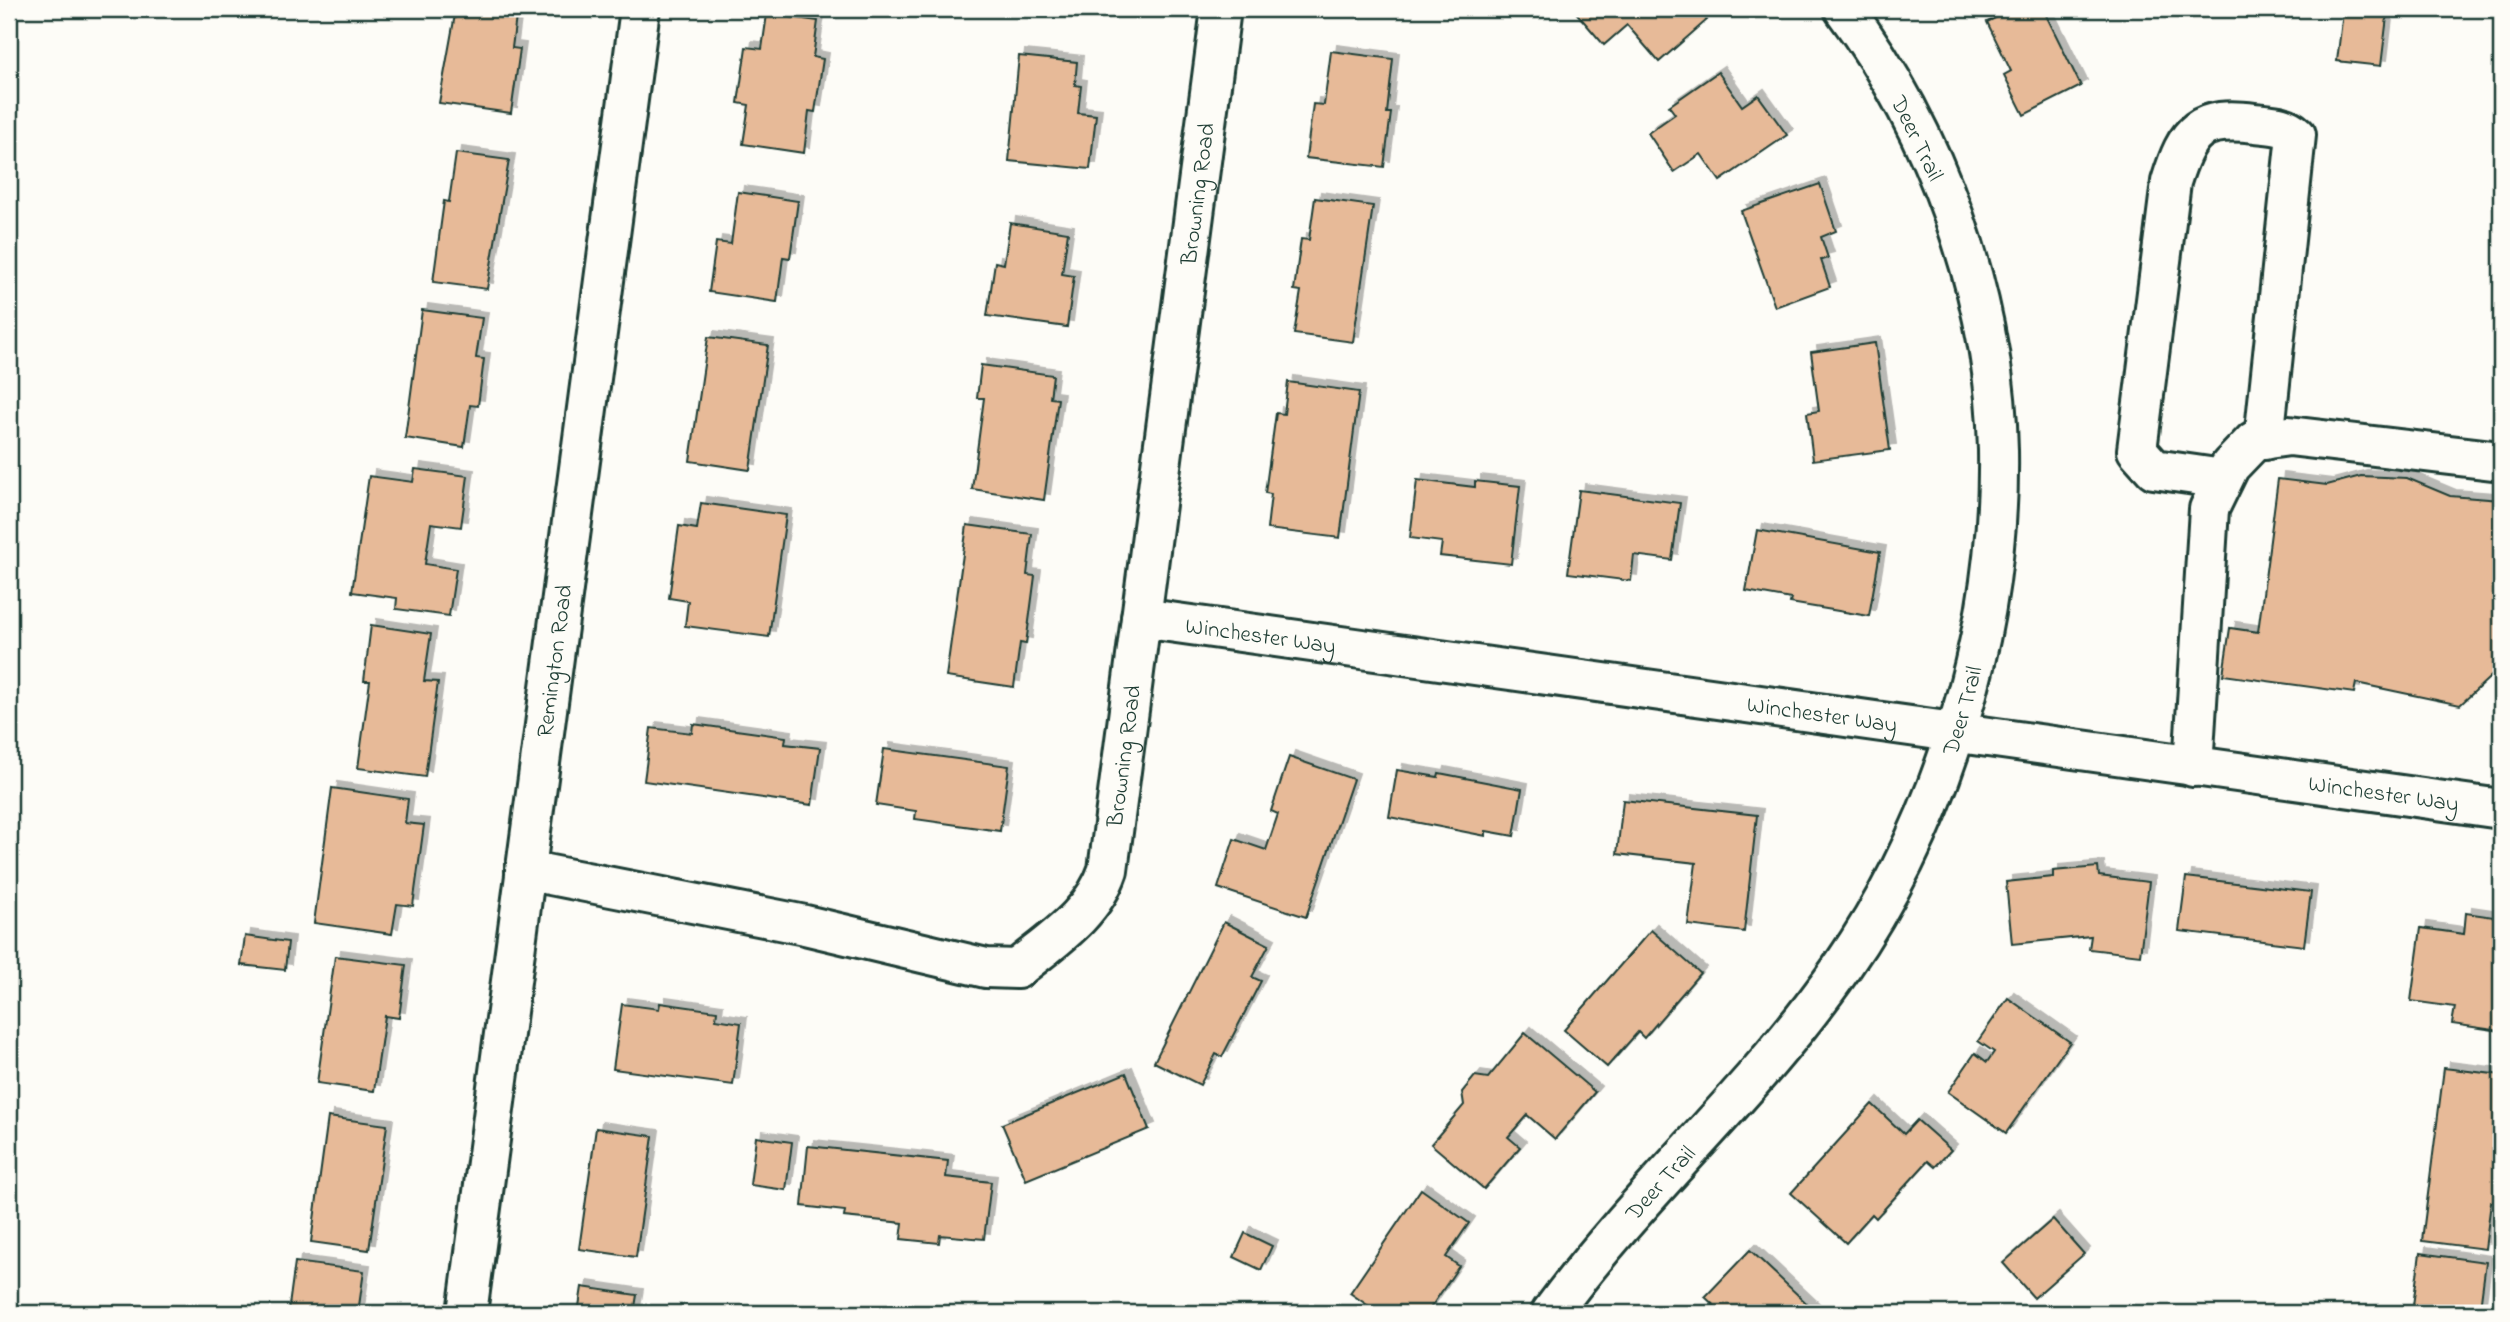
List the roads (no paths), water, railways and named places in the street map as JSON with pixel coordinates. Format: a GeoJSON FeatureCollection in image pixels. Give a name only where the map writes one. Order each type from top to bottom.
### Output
{"type":"FeatureCollection","features":[{"type":"Feature","properties":{"kind":"street","name":"Remington Road"},"geometry":{"type":"LineString","coordinates":[[467,1313],[640,9]]}},
{"type":"Feature","properties":{"kind":"street","name":"Browning Road"},"geometry":{"type":"LineString","coordinates":[[525,870],[805,925],[986,968],[1017,969],[1077,919],[1102,887],[1108,870],[1221,9]]}},
{"type":"Feature","properties":{"kind":"street","name":"Deer Trail"},"geometry":{"type":"LineString","coordinates":[[1562,1309],[1796,1029],[1843,965],[1892,883],[1933,796],[1955,734],[1979,640],[1993,545],[1998,450],[1991,372],[1974,286],[1948,202],[1913,122],[1863,33],[1844,9]]}},
{"type":"Feature","properties":{"kind":"street"},"geometry":{"type":"LineString","coordinates":[[2223,479],[2154,469],[2137,450],[2171,182],[2184,146],[2194,131],[2208,122],[2226,119],[2287,127],[2296,135],[2264,440]]}},
{"type":"Feature","properties":{"kind":"street"},"geometry":{"type":"LineString","coordinates":[[2193,767],[2209,509],[2230,466],[2254,441],[2289,436],[2501,461]]}},
{"type":"Feature","properties":{"kind":"street","name":"Winchester Way"},"geometry":{"type":"LineString","coordinates":[[1141,618],[2501,809]]}}]}
